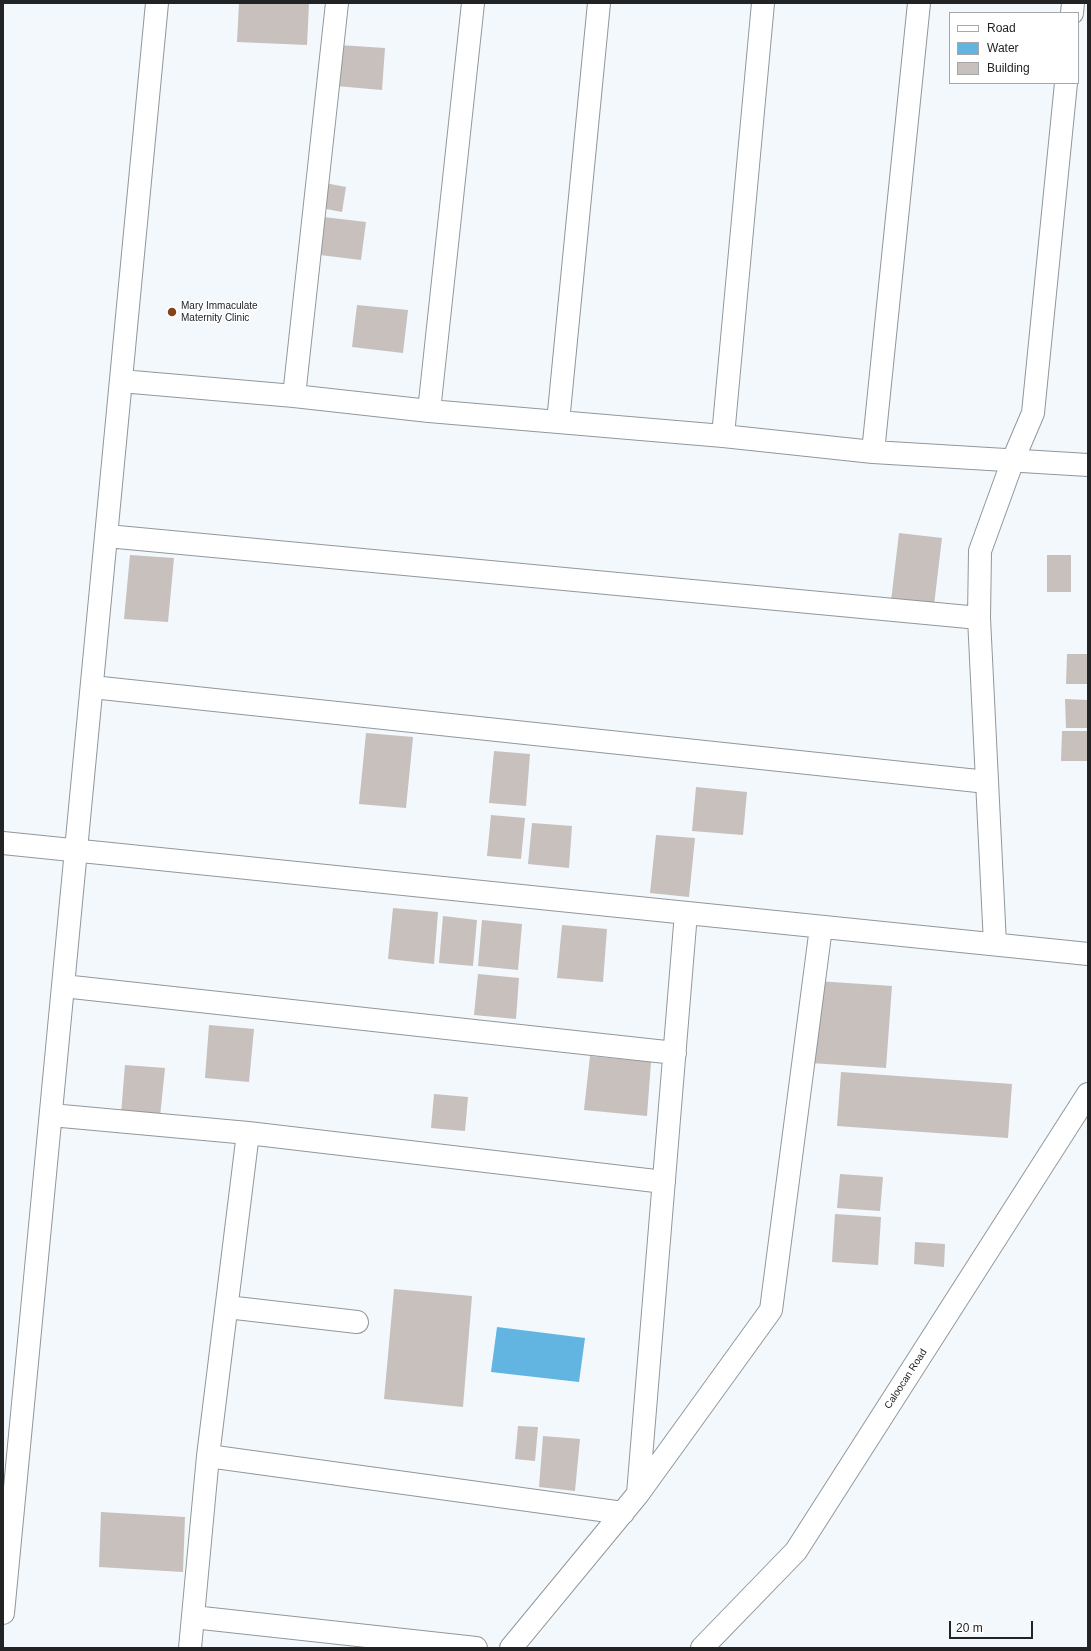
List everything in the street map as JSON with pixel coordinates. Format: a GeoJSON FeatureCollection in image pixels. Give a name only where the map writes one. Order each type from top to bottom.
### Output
{"type":"FeatureCollection","features":[{"type":"Feature","properties":{"kind":"street"},"geometry":{"type":"LineString","coordinates":[[3,1613],[158,3]]}},
{"type":"Feature","properties":{"kind":"street"},"geometry":{"type":"LineString","coordinates":[[294,396],[337,3]]}},
{"type":"Feature","properties":{"kind":"street"},"geometry":{"type":"LineString","coordinates":[[429,411],[473,3]]}},
{"type":"Feature","properties":{"kind":"street"},"geometry":{"type":"LineString","coordinates":[[558,422],[599,3]]}},
{"type":"Feature","properties":{"kind":"street"},"geometry":{"type":"LineString","coordinates":[[723,436],[763,3]]}},
{"type":"Feature","properties":{"kind":"street"},"geometry":{"type":"LineString","coordinates":[[873,452],[919,3]]}},
{"type":"Feature","properties":{"kind":"street"},"geometry":{"type":"LineString","coordinates":[[995,944],[979,618],[980,551],[1013,460],[1033,413],[1066,84]]}},
{"type":"Feature","properties":{"kind":"street"},"geometry":{"type":"LineString","coordinates":[[121,381],[294,396],[429,411],[723,436],[873,452],[1088,465]]}},
{"type":"Feature","properties":{"kind":"street"},"geometry":{"type":"LineString","coordinates":[[107,536],[979,618]]}},
{"type":"Feature","properties":{"kind":"street"},"geometry":{"type":"LineString","coordinates":[[92,687],[987,782]]}},
{"type":"Feature","properties":{"kind":"street"},"geometry":{"type":"LineString","coordinates":[[3,844],[1088,954]]}},
{"type":"Feature","properties":{"kind":"street"},"geometry":{"type":"LineString","coordinates":[[638,1494],[686,913]]}},
{"type":"Feature","properties":{"kind":"street"},"geometry":{"type":"LineString","coordinates":[[511,1648],[638,1494],[771,1310],[821,927]]}},
{"type":"Feature","properties":{"kind":"street"},"geometry":{"type":"LineString","coordinates":[[63,986],[675,1053]]}},
{"type":"Feature","properties":{"kind":"street","name":"Caloocan Road"},"geometry":{"type":"LineString","coordinates":[[702,1648],[796,1551],[1088,1094]]}},
{"type":"Feature","properties":{"kind":"street"},"geometry":{"type":"LineString","coordinates":[[51,1115],[248,1133],[664,1182]]}},
{"type":"Feature","properties":{"kind":"street"},"geometry":{"type":"LineString","coordinates":[[190,1648],[208,1456],[248,1133]]}},
{"type":"Feature","properties":{"kind":"street"},"geometry":{"type":"LineString","coordinates":[[226,1307],[357,1322]]}},
{"type":"Feature","properties":{"kind":"street"},"geometry":{"type":"LineString","coordinates":[[208,1456],[623,1513]]}},
{"type":"Feature","properties":{"kind":"street"},"geometry":{"type":"LineString","coordinates":[[193,1617],[476,1648]]}},
{"type":"Feature","properties":{"kind":"water"},"geometry":{"type":"Polygon","coordinates":[[[497,1327],[585,1338],[579,1382],[491,1372],[497,1327]]]}},
{"type":"Feature","properties":{"kind":"building"},"geometry":{"type":"Polygon","coordinates":[[[239,3],[309,3],[307,45],[237,42],[239,3]]]}},
{"type":"Feature","properties":{"kind":"building"},"geometry":{"type":"Polygon","coordinates":[[[339,45],[385,48],[382,90],[336,86],[339,45]]]}},
{"type":"Feature","properties":{"kind":"building"},"geometry":{"type":"Polygon","coordinates":[[[325,183],[346,187],[342,212],[321,208],[325,183]]]}},
{"type":"Feature","properties":{"kind":"building"},"geometry":{"type":"Polygon","coordinates":[[[324,217],[366,222],[361,260],[320,255],[324,217]]]}},
{"type":"Feature","properties":{"kind":"building"},"geometry":{"type":"Polygon","coordinates":[[[357,305],[408,310],[403,353],[352,347],[357,305]]]}},
{"type":"Feature","properties":{"kind":"building"},"geometry":{"type":"Polygon","coordinates":[[[899,533],[942,538],[934,605],[891,601],[899,533]]]}},
{"type":"Feature","properties":{"kind":"building"},"geometry":{"type":"Polygon","coordinates":[[[130,555],[174,558],[168,622],[124,619],[130,555]]]}},
{"type":"Feature","properties":{"kind":"building"},"geometry":{"type":"Polygon","coordinates":[[[1047,555],[1071,555],[1071,592],[1047,592],[1047,555]]]}},
{"type":"Feature","properties":{"kind":"building"},"geometry":{"type":"Polygon","coordinates":[[[1067,654],[1088,654],[1088,684],[1066,684],[1067,654]]]}},
{"type":"Feature","properties":{"kind":"building"},"geometry":{"type":"Polygon","coordinates":[[[1065,699],[1088,700],[1088,728],[1066,728],[1065,699]]]}},
{"type":"Feature","properties":{"kind":"building"},"geometry":{"type":"Polygon","coordinates":[[[1062,731],[1088,731],[1088,761],[1061,761],[1062,731]]]}},
{"type":"Feature","properties":{"kind":"building"},"geometry":{"type":"Polygon","coordinates":[[[366,733],[413,737],[406,808],[359,804],[366,733]]]}},
{"type":"Feature","properties":{"kind":"building"},"geometry":{"type":"Polygon","coordinates":[[[494,751],[530,754],[526,806],[489,803],[494,751]]]}},
{"type":"Feature","properties":{"kind":"building"},"geometry":{"type":"Polygon","coordinates":[[[696,787],[747,792],[743,835],[692,831],[696,787]]]}},
{"type":"Feature","properties":{"kind":"building"},"geometry":{"type":"Polygon","coordinates":[[[491,815],[525,818],[521,859],[487,856],[491,815]]]}},
{"type":"Feature","properties":{"kind":"building"},"geometry":{"type":"Polygon","coordinates":[[[532,823],[572,826],[569,868],[528,864],[532,823]]]}},
{"type":"Feature","properties":{"kind":"building"},"geometry":{"type":"Polygon","coordinates":[[[656,835],[695,838],[689,897],[650,893],[656,835]]]}},
{"type":"Feature","properties":{"kind":"building"},"geometry":{"type":"Polygon","coordinates":[[[393,908],[438,912],[434,964],[388,959],[393,908]]]}},
{"type":"Feature","properties":{"kind":"building"},"geometry":{"type":"Polygon","coordinates":[[[443,916],[477,920],[473,966],[439,963],[443,916]]]}},
{"type":"Feature","properties":{"kind":"building"},"geometry":{"type":"Polygon","coordinates":[[[482,920],[522,924],[518,970],[478,966],[482,920]]]}},
{"type":"Feature","properties":{"kind":"building"},"geometry":{"type":"Polygon","coordinates":[[[562,925],[607,929],[603,982],[557,978],[562,925]]]}},
{"type":"Feature","properties":{"kind":"building"},"geometry":{"type":"Polygon","coordinates":[[[478,974],[519,978],[516,1019],[474,1015],[478,974]]]}},
{"type":"Feature","properties":{"kind":"building"},"geometry":{"type":"Polygon","coordinates":[[[817,981],[892,986],[886,1068],[811,1063],[817,981]]]}},
{"type":"Feature","properties":{"kind":"building"},"geometry":{"type":"Polygon","coordinates":[[[209,1025],[254,1029],[249,1082],[205,1078],[209,1025]]]}},
{"type":"Feature","properties":{"kind":"building"},"geometry":{"type":"Polygon","coordinates":[[[590,1056],[651,1062],[647,1116],[584,1110],[590,1056]]]}},
{"type":"Feature","properties":{"kind":"building"},"geometry":{"type":"Polygon","coordinates":[[[125,1065],[165,1068],[160,1117],[121,1114],[125,1065]]]}},
{"type":"Feature","properties":{"kind":"building"},"geometry":{"type":"Polygon","coordinates":[[[841,1072],[1012,1084],[1008,1138],[837,1126],[841,1072]]]}},
{"type":"Feature","properties":{"kind":"building"},"geometry":{"type":"Polygon","coordinates":[[[434,1094],[468,1097],[465,1131],[431,1128],[434,1094]]]}},
{"type":"Feature","properties":{"kind":"building"},"geometry":{"type":"Polygon","coordinates":[[[840,1174],[883,1177],[880,1211],[837,1208],[840,1174]]]}},
{"type":"Feature","properties":{"kind":"building"},"geometry":{"type":"Polygon","coordinates":[[[835,1214],[881,1217],[878,1265],[832,1262],[835,1214]]]}},
{"type":"Feature","properties":{"kind":"building"},"geometry":{"type":"Polygon","coordinates":[[[915,1242],[945,1244],[944,1267],[914,1264],[915,1242]]]}},
{"type":"Feature","properties":{"kind":"building"},"geometry":{"type":"Polygon","coordinates":[[[394,1289],[472,1296],[463,1407],[384,1399],[394,1289]]]}},
{"type":"Feature","properties":{"kind":"building"},"geometry":{"type":"Polygon","coordinates":[[[518,1426],[538,1427],[535,1461],[515,1459],[518,1426]]]}},
{"type":"Feature","properties":{"kind":"building"},"geometry":{"type":"Polygon","coordinates":[[[543,1436],[580,1439],[575,1491],[539,1487],[543,1436]]]}},
{"type":"Feature","properties":{"kind":"building"},"geometry":{"type":"Polygon","coordinates":[[[101,1512],[185,1517],[183,1572],[99,1567],[101,1512]]]}},
{"type":"Feature","properties":{"kind":"place","name":"Mary Immaculate Maternity Clinic"},"geometry":{"type":"Point","coordinates":[172,312]}}]}
